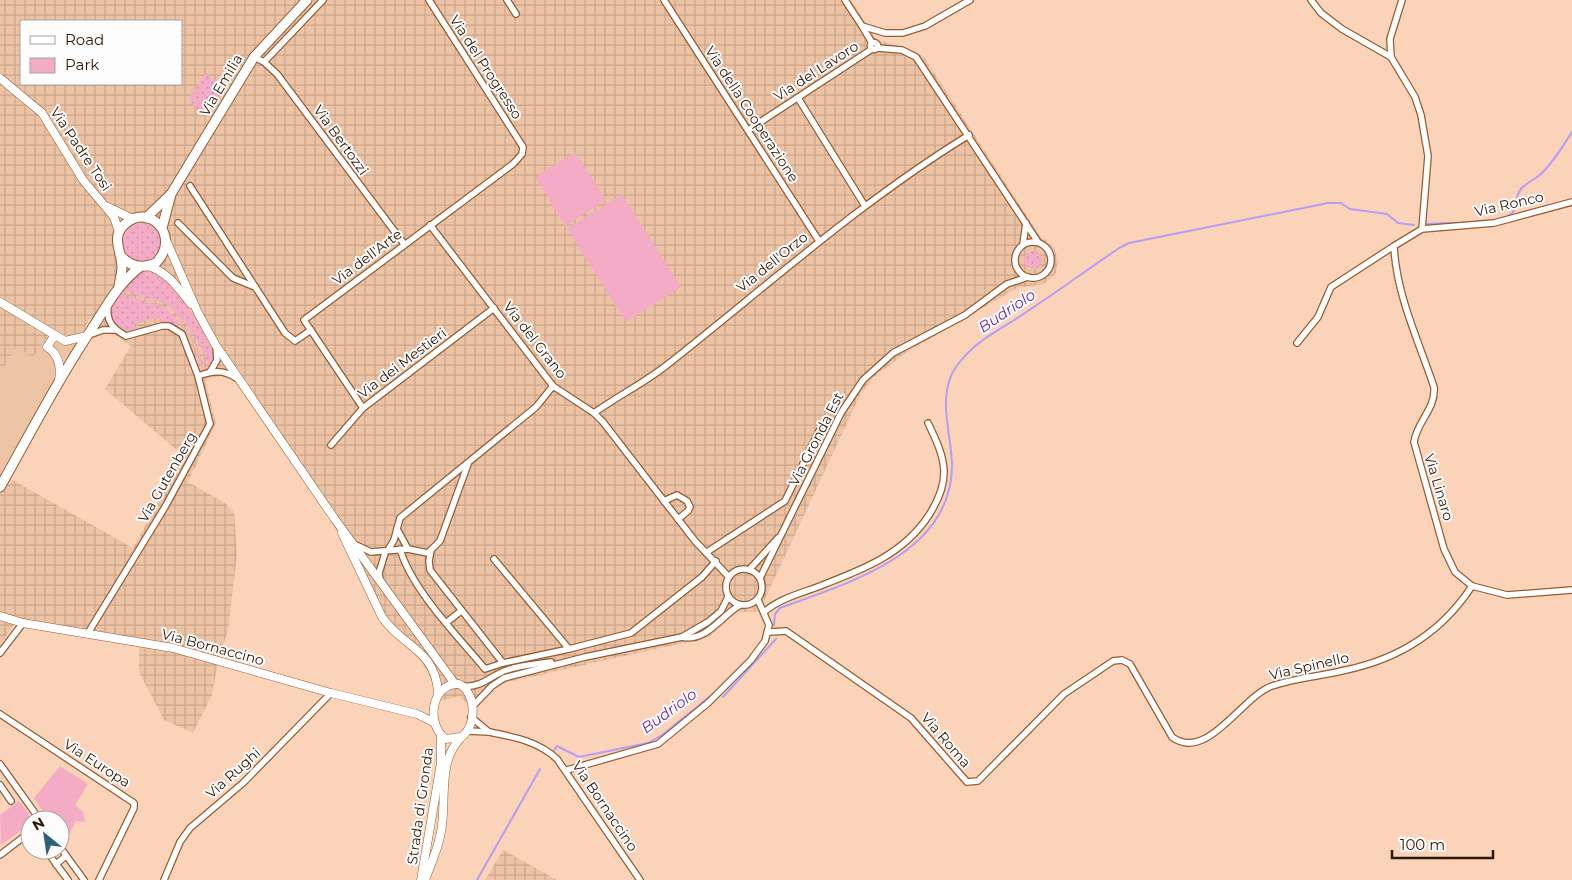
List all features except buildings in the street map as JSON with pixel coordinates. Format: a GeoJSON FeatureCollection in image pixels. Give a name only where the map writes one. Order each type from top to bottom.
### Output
{"type":"FeatureCollection","features":[{"type":"Feature","properties":{"kind":"main road","name":"Via Emilia"},"geometry":{"type":"LineString","coordinates":[[146,218],[171,194],[254,57],[307,0]]}},
{"type":"Feature","properties":{"kind":"main road","name":"Via Padre Tosi"},"geometry":{"type":"LineString","coordinates":[[0,78],[42,113],[83,180],[106,206],[117,223],[119,232]]}},
{"type":"Feature","properties":{"kind":"main road","name":"Via Padre Tosi"},"geometry":{"type":"LineString","coordinates":[[0,83],[12,87]]}},
{"type":"Feature","properties":{"kind":"main road","name":"Via Emilia"},"geometry":{"type":"LineString","coordinates":[[162,228],[171,194]]}},
{"type":"Feature","properties":{"kind":"main road","name":"Via Padre Tosi"},"geometry":{"type":"LineString","coordinates":[[106,206],[133,219]]}},
{"type":"Feature","properties":{"kind":"main road"},"geometry":{"type":"LineString","coordinates":[[119,287],[122,268],[117,244],[119,232],[124,224],[133,219],[146,218],[162,228],[198,312],[215,344],[239,380],[334,518],[459,685],[472,698],[468,731],[461,737],[451,740],[441,736],[435,723],[435,706],[438,692],[437,677],[425,657],[395,632],[382,617],[334,518]]}},
{"type":"Feature","properties":{"kind":"main road"},"geometry":{"type":"LineString","coordinates":[[0,487],[59,381],[108,303],[119,287],[144,267],[162,256],[166,240]]}},
{"type":"Feature","properties":{"kind":"main road"},"geometry":{"type":"LineString","coordinates":[[120,255],[125,261],[158,269],[170,278],[198,312]]}},
{"type":"Feature","properties":{"kind":"main road"},"geometry":{"type":"LineString","coordinates":[[0,302],[65,341],[87,336]]}},
{"type":"Feature","properties":{"kind":"main road"},"geometry":{"type":"LineString","coordinates":[[55,335],[47,347],[57,357],[60,372],[59,381]]}},
{"type":"Feature","properties":{"kind":"main road","name":"Via Bornaccino"},"geometry":{"type":"LineString","coordinates":[[0,616],[23,623],[173,648],[331,693],[417,714],[435,723]]}},
{"type":"Feature","properties":{"kind":"main road"},"geometry":{"type":"LineString","coordinates":[[438,692],[449,685],[459,685]]}},
{"type":"Feature","properties":{"kind":"main road"},"geometry":{"type":"LineString","coordinates":[[417,714],[422,714],[435,706]]}},
{"type":"Feature","properties":{"kind":"main road","name":"Strada di Gronda"},"geometry":{"type":"LineString","coordinates":[[423,880],[441,763],[441,736]]}},
{"type":"Feature","properties":{"kind":"main road","name":"Strada di Gronda"},"geometry":{"type":"LineString","coordinates":[[423,880],[441,832],[442,796],[450,754],[461,737]]}},
{"type":"Feature","properties":{"kind":"street"},"geometry":{"type":"LineString","coordinates":[[264,62],[323,0]]}},
{"type":"Feature","properties":{"kind":"street","name":"Via del Progresso"},"geometry":{"type":"LineString","coordinates":[[429,0],[523,147]]}},
{"type":"Feature","properties":{"kind":"street"},"geometry":{"type":"LineString","coordinates":[[507,0],[516,14]]}},
{"type":"Feature","properties":{"kind":"street","name":"Via della Cooperazione"},"geometry":{"type":"LineString","coordinates":[[664,0],[819,241]]}},
{"type":"Feature","properties":{"kind":"street"},"geometry":{"type":"LineString","coordinates":[[845,0],[874,47]]}},
{"type":"Feature","properties":{"kind":"street"},"geometry":{"type":"LineString","coordinates":[[862,26],[885,34],[903,33],[925,26],[970,0]]}},
{"type":"Feature","properties":{"kind":"street"},"geometry":{"type":"LineString","coordinates":[[1297,343],[1318,318],[1331,287],[1422,229],[1428,156],[1421,115],[1415,97],[1390,57],[1342,29],[1322,13],[1311,0]]}},
{"type":"Feature","properties":{"kind":"street"},"geometry":{"type":"LineString","coordinates":[[1390,57],[1390,39],[1402,0]]}},
{"type":"Feature","properties":{"kind":"street","name":"Via del Lavoro"},"geometry":{"type":"LineString","coordinates":[[748,130],[874,47]]}},
{"type":"Feature","properties":{"kind":"street","name":"Via Gronda Est"},"geometry":{"type":"LineString","coordinates":[[758,600],[762,589],[760,578],[841,413],[863,380],[893,353],[965,315],[1007,284],[1028,277],[1034,278],[1045,273],[1051,263],[1048,250],[1038,242],[969,134],[916,57],[902,50],[874,47]]}},
{"type":"Feature","properties":{"kind":"street","name":"Via Bertozzi"},"geometry":{"type":"LineString","coordinates":[[254,57],[264,62],[288,90],[404,244]]}},
{"type":"Feature","properties":{"kind":"street"},"geometry":{"type":"LineString","coordinates":[[798,98],[865,206]]}},
{"type":"Feature","properties":{"kind":"street","name":"Via dell'Orzo"},"geometry":{"type":"LineString","coordinates":[[594,413],[667,365],[819,241],[912,170],[969,134]]}},
{"type":"Feature","properties":{"kind":"street","name":"Via dell'Arte"},"geometry":{"type":"LineString","coordinates":[[311,330],[304,320],[513,164],[522,154],[523,147]]}},
{"type":"Feature","properties":{"kind":"street"},"geometry":{"type":"LineString","coordinates":[[190,186],[290,339],[295,341],[311,330],[363,408]]}},
{"type":"Feature","properties":{"kind":"street","name":"Via Ronco"},"geometry":{"type":"LineString","coordinates":[[1422,229],[1494,223],[1572,202]]}},
{"type":"Feature","properties":{"kind":"street"},"geometry":{"type":"LineString","coordinates":[[178,223],[233,278],[255,287]]}},
{"type":"Feature","properties":{"kind":"street","name":"Via Gronda Est"},"geometry":{"type":"LineString","coordinates":[[1007,284],[1017,269],[1015,264],[1016,252],[1024,244],[1026,223]]}},
{"type":"Feature","properties":{"kind":"street","name":"Via del Grano"},"geometry":{"type":"LineString","coordinates":[[430,225],[553,386],[594,413],[613,434],[678,519],[718,562]]}},
{"type":"Feature","properties":{"kind":"street"},"geometry":{"type":"LineString","coordinates":[[1024,244],[1038,242]]}},
{"type":"Feature","properties":{"kind":"street","name":"Via Linaro"},"geometry":{"type":"LineString","coordinates":[[1394,246],[1395,261],[1403,294],[1434,387],[1431,407],[1416,431],[1415,450],[1424,474],[1444,549],[1455,572],[1472,586]]}},
{"type":"Feature","properties":{"kind":"street"},"geometry":{"type":"LineString","coordinates":[[1017,269],[1028,277]]}},
{"type":"Feature","properties":{"kind":"street"},"geometry":{"type":"LineString","coordinates":[[108,303],[106,316],[116,330]]}},
{"type":"Feature","properties":{"kind":"street","name":"Via dei Mestieri"},"geometry":{"type":"LineString","coordinates":[[331,445],[363,408],[494,308]]}},
{"type":"Feature","properties":{"kind":"street","name":"Via Gutenberg"},"geometry":{"type":"LineString","coordinates":[[87,336],[103,330],[116,330],[126,336],[162,326],[176,329],[182,334],[198,376],[210,416],[208,432],[165,508],[88,633]]}},
{"type":"Feature","properties":{"kind":"street"},"geometry":{"type":"LineString","coordinates":[[210,372],[217,360],[215,344]]}},
{"type":"Feature","properties":{"kind":"street"},"geometry":{"type":"LineString","coordinates":[[198,376],[210,372],[223,371],[239,380]]}},
{"type":"Feature","properties":{"kind":"street"},"geometry":{"type":"LineString","coordinates":[[381,582],[379,573],[387,551],[394,540],[400,518],[536,407],[553,386]]}},
{"type":"Feature","properties":{"kind":"street"},"geometry":{"type":"LineString","coordinates":[[764,612],[780,600],[851,574],[890,555],[909,541],[936,503],[945,481],[944,463],[928,423]]}},
{"type":"Feature","properties":{"kind":"street"},"geometry":{"type":"LineString","coordinates":[[707,552],[785,502],[819,431]]}},
{"type":"Feature","properties":{"kind":"street"},"geometry":{"type":"LineString","coordinates":[[354,544],[371,552],[408,549],[428,553],[440,541],[468,464]]}},
{"type":"Feature","properties":{"kind":"street"},"geometry":{"type":"LineString","coordinates":[[664,501],[677,495],[687,501],[690,507],[688,512],[678,519]]}},
{"type":"Feature","properties":{"kind":"street"},"geometry":{"type":"LineString","coordinates":[[397,528],[408,549]]}},
{"type":"Feature","properties":{"kind":"street","name":"Via Gronda Est"},"geometry":{"type":"LineString","coordinates":[[748,570],[783,533]]}},
{"type":"Feature","properties":{"kind":"street"},"geometry":{"type":"LineString","coordinates":[[400,549],[405,567],[485,669],[503,662],[569,649],[631,633],[702,577],[718,562]]}},
{"type":"Feature","properties":{"kind":"street"},"geometry":{"type":"LineString","coordinates":[[432,550],[429,561],[430,570],[503,662]]}},
{"type":"Feature","properties":{"kind":"street"},"geometry":{"type":"LineString","coordinates":[[494,559],[569,649]]}},
{"type":"Feature","properties":{"kind":"street"},"geometry":{"type":"LineString","coordinates":[[718,562],[735,571],[748,570],[760,578]]}},
{"type":"Feature","properties":{"kind":"street"},"geometry":{"type":"LineString","coordinates":[[718,562],[729,577]]}},
{"type":"Feature","properties":{"kind":"street"},"geometry":{"type":"LineString","coordinates":[[682,637],[708,622],[721,611],[728,597],[726,587],[729,577],[735,571]]}},
{"type":"Feature","properties":{"kind":"street"},"geometry":{"type":"LineString","coordinates":[[1472,586],[1506,595],[1572,590]]}},
{"type":"Feature","properties":{"kind":"street","name":"Via Spinello"},"geometry":{"type":"LineString","coordinates":[[1088,676],[1112,661],[1122,660],[1130,664],[1172,737],[1180,743],[1187,743],[1208,737],[1221,729],[1246,703],[1270,686],[1371,665],[1396,655],[1432,631],[1450,615],[1472,586]]}},
{"type":"Feature","properties":{"kind":"street"},"geometry":{"type":"LineString","coordinates":[[567,770],[658,744],[708,704],[751,660],[769,632],[764,612],[758,600],[749,605],[740,605],[728,597]]}},
{"type":"Feature","properties":{"kind":"street"},"geometry":{"type":"LineString","coordinates":[[459,685],[476,686],[515,668],[585,657],[682,637],[695,637],[713,627],[740,605]]}},
{"type":"Feature","properties":{"kind":"street"},"geometry":{"type":"LineString","coordinates":[[447,622],[461,611]]}},
{"type":"Feature","properties":{"kind":"street"},"geometry":{"type":"LineString","coordinates":[[0,653],[23,623]]}},
{"type":"Feature","properties":{"kind":"street","name":"Via Roma"},"geometry":{"type":"LineString","coordinates":[[769,632],[786,631],[911,718],[967,782],[970,783],[978,781],[1064,694],[1088,676]]}},
{"type":"Feature","properties":{"kind":"street"},"geometry":{"type":"LineString","coordinates":[[472,707],[492,686],[504,678],[585,657]]}},
{"type":"Feature","properties":{"kind":"street","name":"Via Rughi"},"geometry":{"type":"LineString","coordinates":[[164,880],[180,842],[190,828],[243,783],[331,693]]}},
{"type":"Feature","properties":{"kind":"street","name":"Via Europa"},"geometry":{"type":"LineString","coordinates":[[0,714],[134,803],[134,808],[99,880]]}},
{"type":"Feature","properties":{"kind":"street","name":"Via Bornaccino"},"geometry":{"type":"LineString","coordinates":[[471,716],[489,732]]}},
{"type":"Feature","properties":{"kind":"street","name":"Via Bornaccino"},"geometry":{"type":"LineString","coordinates":[[468,731],[489,732],[537,745],[554,756],[567,770],[640,880]]}},
{"type":"Feature","properties":{"kind":"street"},"geometry":{"type":"LineString","coordinates":[[0,764],[33,810]]}},
{"type":"Feature","properties":{"kind":"street"},"geometry":{"type":"LineString","coordinates":[[0,785],[11,801]]}},
{"type":"Feature","properties":{"kind":"street"},"geometry":{"type":"LineString","coordinates":[[0,855],[20,840]]}},
{"type":"Feature","properties":{"kind":"street"},"geometry":{"type":"LineString","coordinates":[[53,860],[68,880]]}},
{"type":"Feature","properties":{"kind":"street"},"geometry":{"type":"LineString","coordinates":[[56,864],[61,860]]}},
{"type":"Feature","properties":{"kind":"street"},"geometry":{"type":"LineString","coordinates":[[69,860],[84,880]]}},
{"type":"Feature","properties":{"kind":"shaded area"},"geometry":{"type":"Polygon","coordinates":[[[0,0],[851,0],[876,39],[914,51],[924,57],[1040,236],[1054,247],[1058,261],[1056,273],[1044,284],[1017,288],[904,354],[874,377],[861,393],[759,612],[737,612],[709,637],[508,682],[493,688],[473,709],[459,696],[436,702],[432,681],[422,662],[388,628],[330,518],[233,379],[220,376],[205,380],[216,423],[188,482],[225,503],[234,512],[237,555],[228,631],[219,657],[212,695],[193,733],[164,720],[139,672],[139,647],[14,624],[0,645],[0,473],[133,548],[184,456],[105,389],[131,346],[90,318],[82,333],[65,335],[53,328],[33,357],[16,347],[0,374],[0,0]]]}},
{"type":"Feature","properties":{"kind":"shaded area"},"geometry":{"type":"Polygon","coordinates":[[[53,327],[65,335],[82,333],[0,474],[0,374],[16,347],[53,327]]]}},
{"type":"Feature","properties":{"kind":"shaded area"},"geometry":{"type":"Polygon","coordinates":[[[503,850],[507,852],[557,880],[485,880],[503,850]]]}},
{"type":"Feature","properties":{"kind":"green space"},"geometry":{"type":"Polygon","coordinates":[[[206,72],[221,91],[201,115],[189,99],[206,72]]]}},
{"type":"Feature","properties":{"kind":"green space"},"geometry":{"type":"Polygon","coordinates":[[[575,152],[606,200],[565,226],[535,177],[575,152]]]}},
{"type":"Feature","properties":{"kind":"green space"},"geometry":{"type":"Polygon","coordinates":[[[622,194],[681,287],[626,322],[567,229],[622,194]]]}},
{"type":"Feature","properties":{"kind":"green space"},"geometry":{"type":"Polygon","coordinates":[[[146,223],[153,226],[159,232],[162,243],[161,251],[153,260],[146,263],[138,263],[131,260],[123,251],[122,239],[125,232],[134,224],[146,223]]]}},
{"type":"Feature","properties":{"kind":"green space"},"geometry":{"type":"Polygon","coordinates":[[[1033,251],[1041,256],[1042,260],[1037,268],[1033,269],[1025,264],[1024,260],[1029,252],[1033,251]]]}},
{"type":"Feature","properties":{"kind":"green space"},"geometry":{"type":"Polygon","coordinates":[[[152,271],[161,275],[171,284],[197,321],[216,356],[210,368],[196,336],[167,304],[123,291],[134,276],[152,271]]]}},
{"type":"Feature","properties":{"kind":"green space"},"geometry":{"type":"Polygon","coordinates":[[[121,294],[165,307],[193,338],[206,370],[203,371],[192,340],[179,325],[160,322],[158,317],[134,324],[136,331],[126,330],[117,325],[113,321],[110,312],[112,305],[121,294]]]}},
{"type":"Feature","properties":{"kind":"green space"},"geometry":{"type":"Polygon","coordinates":[[[60,766],[88,784],[75,805],[83,812],[85,822],[76,821],[70,832],[70,810],[42,810],[34,798],[60,766]]]}},
{"type":"Feature","properties":{"kind":"green space"},"geometry":{"type":"Polygon","coordinates":[[[19,801],[26,810],[20,810],[20,831],[1,845],[0,815],[19,801]]]}},
{"type":"Feature","properties":{"kind":"waterway","name":"Budriolo"},"geometry":{"type":"LineString","coordinates":[[1426,224],[1494,220],[1511,214],[1515,209],[1517,195],[1521,189],[1540,175],[1572,132]]}},
{"type":"Feature","properties":{"kind":"waterway","name":"Budriolo"},"geometry":{"type":"LineString","coordinates":[[774,625],[775,614],[780,608],[864,576],[891,561],[915,543],[934,522],[947,497],[952,466],[946,398],[951,376],[957,366],[984,339],[1119,248],[1129,243],[1328,203],[1341,203],[1350,209],[1387,214],[1398,223],[1414,225]]}},
{"type":"Feature","properties":{"kind":"waterway","name":"Budriolo"},"geometry":{"type":"LineString","coordinates":[[723,697],[776,639]]}},
{"type":"Feature","properties":{"kind":"waterway","name":"Budriolo"},"geometry":{"type":"LineString","coordinates":[[554,751],[557,746],[579,757],[648,743],[662,735],[713,694]]}},
{"type":"Feature","properties":{"kind":"waterway","name":"Budriolo"},"geometry":{"type":"LineString","coordinates":[[477,880],[540,769]]}}]}
